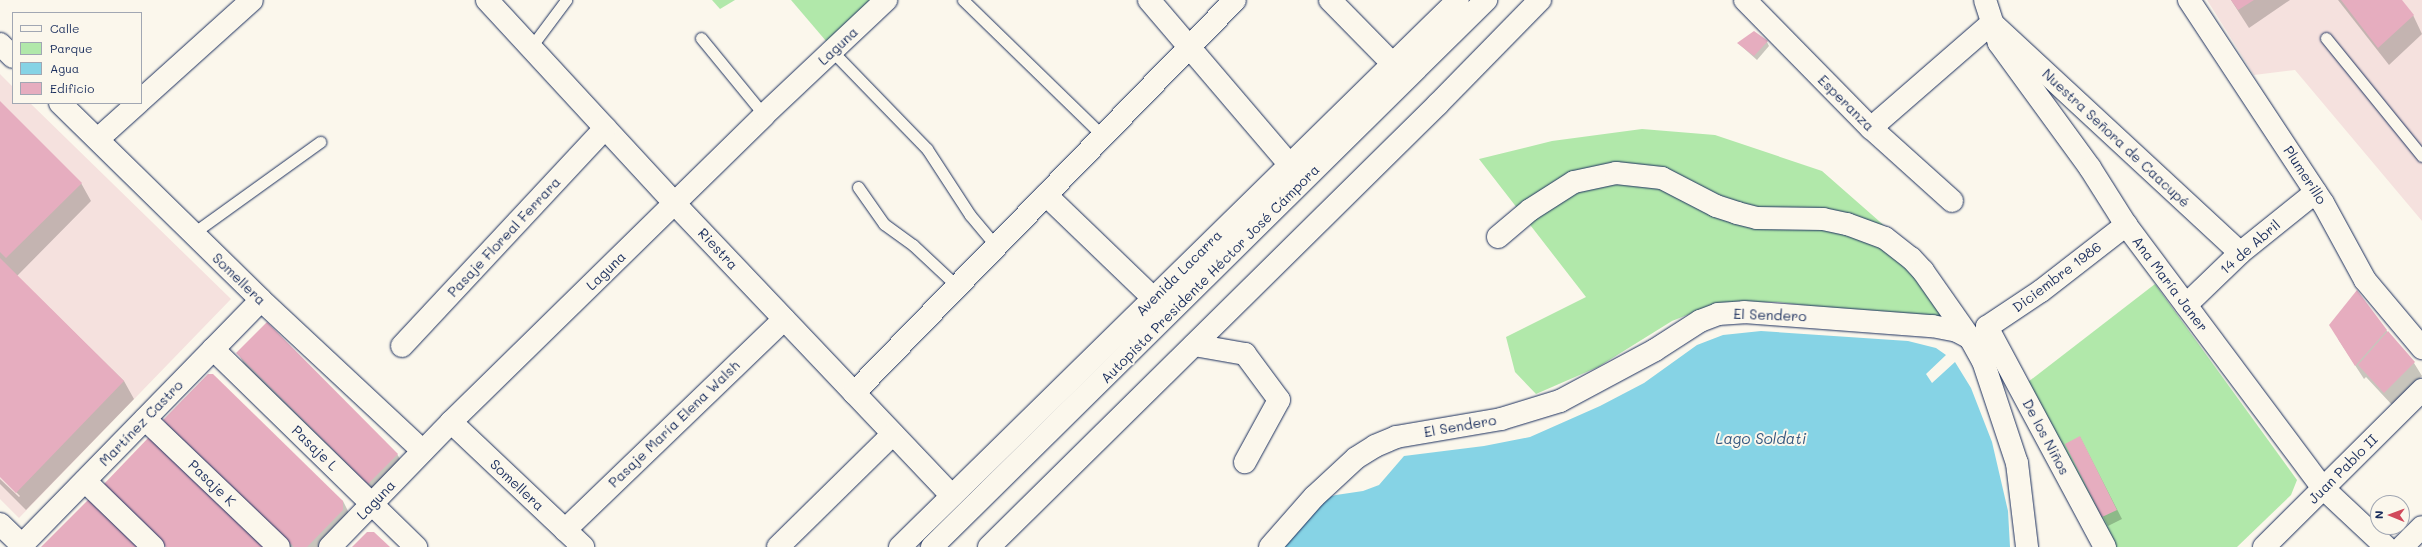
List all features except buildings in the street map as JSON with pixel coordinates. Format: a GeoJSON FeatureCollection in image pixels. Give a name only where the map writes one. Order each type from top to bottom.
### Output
{"type":"FeatureCollection","features":[{"type":"Feature","properties":{"kind":"main road"},"geometry":{"type":"LineString","coordinates":[[142,99],[252,0]]}},
{"type":"Feature","properties":{"kind":"main road","name":"Riestra"},"geometry":{"type":"LineString","coordinates":[[487,0],[675,204],[952,496]]}},
{"type":"Feature","properties":{"kind":"main road","name":"Laguna"},"geometry":{"type":"LineString","coordinates":[[330,547],[451,422],[675,204],[764,115],[833,52],[886,0]]}},
{"type":"Feature","properties":{"kind":"main road"},"geometry":{"type":"LineString","coordinates":[[1149,0],[1289,164]]}},
{"type":"Feature","properties":{"kind":"main road"},"geometry":{"type":"LineString","coordinates":[[854,393],[1235,0]]}},
{"type":"Feature","properties":{"kind":"main road"},"geometry":{"type":"LineString","coordinates":[[1330,0],[1392,63]]}},
{"type":"Feature","properties":{"kind":"main road","name":"Autopista Presidente Héctor José Cámpora"},"geometry":{"type":"LineString","coordinates":[[932,547],[1411,76],[1486,0]]}},
{"type":"Feature","properties":{"kind":"main road"},"geometry":{"type":"LineString","coordinates":[[989,547],[1438,104],[1540,0]]}},
{"type":"Feature","properties":{"kind":"main road","name":"Esperanza"},"geometry":{"type":"LineString","coordinates":[[1745,0],[1871,128],[1952,201]]}},
{"type":"Feature","properties":{"kind":"main road","name":"Ana María Janer"},"geometry":{"type":"LineString","coordinates":[[1985,0],[1999,43],[2090,168],[2126,225],[2323,488],[2386,547]]}},
{"type":"Feature","properties":{"kind":"main road","name":"Plumerillo"},"geometry":{"type":"LineString","coordinates":[[2189,0],[2316,192],[2365,280],[2422,348]]}},
{"type":"Feature","properties":{"kind":"main road","name":"Avenida Lacarra"},"geometry":{"type":"LineString","coordinates":[[900,547],[1392,63],[1450,3]]}},
{"type":"Feature","properties":{"kind":"main road"},"geometry":{"type":"LineString","coordinates":[[1871,128],[1992,23]]}},
{"type":"Feature","properties":{"kind":"main road","name":"Nuestra Señora de Caacupé"},"geometry":{"type":"LineString","coordinates":[[1992,23],[2240,254]]}},
{"type":"Feature","properties":{"kind":"main road"},"geometry":{"type":"LineString","coordinates":[[0,44],[12,56]]}},
{"type":"Feature","properties":{"kind":"main road","name":"Somellera"},"geometry":{"type":"LineString","coordinates":[[61,104],[192,234],[422,451]]}},
{"type":"Feature","properties":{"kind":"main road"},"geometry":{"type":"LineString","coordinates":[[98,139],[137,104]]}},
{"type":"Feature","properties":{"kind":"main road","name":"Pasaje Floreal Ferrara"},"geometry":{"type":"LineString","coordinates":[[402,346],[605,128]]}},
{"type":"Feature","properties":{"kind":"main road"},"geometry":{"type":"LineString","coordinates":[[1498,237],[1530,210],[1574,182],[1616,173],[1662,178],[1716,206],[1757,218],[1823,219],[1847,224],[1885,238],[1911,258],[1979,332],[1984,361],[2017,463],[2027,547]]}},
{"type":"Feature","properties":{"kind":"main road","name":"14 de Abril"},"geometry":{"type":"LineString","coordinates":[[2186,305],[2240,254],[2316,192]]}},
{"type":"Feature","properties":{"kind":"main road"},"geometry":{"type":"LineString","coordinates":[[1046,195],[1153,298]]}},
{"type":"Feature","properties":{"kind":"main road","name":"Diciembre 1986"},"geometry":{"type":"LineString","coordinates":[[1979,332],[2041,291],[2126,225]]}},
{"type":"Feature","properties":{"kind":"main road","name":"Martínez Castro"},"geometry":{"type":"LineString","coordinates":[[23,546],[85,480],[261,300]]}},
{"type":"Feature","properties":{"kind":"main road","name":"El Sendero"},"geometry":{"type":"LineString","coordinates":[[1270,547],[1314,497],[1356,458],[1396,437],[1501,419],[1560,402],[1655,350],[1684,330],[1718,314],[1744,312],[1780,314],[1932,326],[1957,331],[1979,332]]}},
{"type":"Feature","properties":{"kind":"main road","name":"Pasaje María Elena Walsh"},"geometry":{"type":"LineString","coordinates":[[565,530],[784,319]]}},
{"type":"Feature","properties":{"kind":"main road","name":"De los Niños"},"geometry":{"type":"LineString","coordinates":[[1979,332],[2105,547]]}},
{"type":"Feature","properties":{"kind":"main road"},"geometry":{"type":"LineString","coordinates":[[1194,345],[1245,354],[1279,400],[1245,462]]}},
{"type":"Feature","properties":{"kind":"main road","name":"Pasaje L"},"geometry":{"type":"LineString","coordinates":[[213,349],[416,547]]}},
{"type":"Feature","properties":{"kind":"main road","name":"Juan Pablo II"},"geometry":{"type":"LineString","coordinates":[[2264,547],[2422,390]]}},
{"type":"Feature","properties":{"kind":"main road","name":"Pasaje K"},"geometry":{"type":"LineString","coordinates":[[145,419],[279,547]]}},
{"type":"Feature","properties":{"kind":"main road","name":"Somellera"},"geometry":{"type":"LineString","coordinates":[[451,422],[583,547]]}},
{"type":"Feature","properties":{"kind":"main road"},"geometry":{"type":"LineString","coordinates":[[778,547],[892,434]]}},
{"type":"Feature","properties":{"kind":"main road"},"geometry":{"type":"LineString","coordinates":[[85,480],[153,547]]}},
{"type":"Feature","properties":{"kind":"main road"},"geometry":{"type":"LineString","coordinates":[[0,524],[23,546]]}},
{"type":"Feature","properties":{"kind":"main road"},"geometry":{"type":"LineString","coordinates":[[2402,547],[2422,527]]}},
{"type":"Feature","properties":{"kind":"lane"},"geometry":{"type":"LineString","coordinates":[[531,47],[566,0]]}},
{"type":"Feature","properties":{"kind":"lane"},"geometry":{"type":"LineString","coordinates":[[962,0],[1104,136]]}},
{"type":"Feature","properties":{"kind":"lane"},"geometry":{"type":"LineString","coordinates":[[701,38],[764,115]]}},
{"type":"Feature","properties":{"kind":"lane"},"geometry":{"type":"LineString","coordinates":[[2326,38],[2422,156]]}},
{"type":"Feature","properties":{"kind":"lane"},"geometry":{"type":"LineString","coordinates":[[833,52],[927,149],[970,215],[996,246]]}},
{"type":"Feature","properties":{"kind":"lane"},"geometry":{"type":"LineString","coordinates":[[192,234],[320,142]]}},
{"type":"Feature","properties":{"kind":"lane"},"geometry":{"type":"LineString","coordinates":[[858,187],[884,224],[913,245],[957,286]]}},
{"type":"Feature","properties":{"kind":"shaded area"},"geometry":{"type":"Polygon","coordinates":[[[2207,0],[2422,0],[2422,221],[2295,70],[2254,75],[2207,0]]]}},
{"type":"Feature","properties":{"kind":"shaded area"},"geometry":{"type":"Polygon","coordinates":[[[0,74],[12,86],[12,104],[31,104],[231,299],[19,518],[0,499],[0,74]]]}},
{"type":"Feature","properties":{"kind":"green space"},"geometry":{"type":"Polygon","coordinates":[[[712,0],[735,0],[720,9],[712,0]]]}},
{"type":"Feature","properties":{"kind":"green space"},"geometry":{"type":"Polygon","coordinates":[[[791,0],[871,0],[832,48],[791,0]]]}},
{"type":"Feature","properties":{"kind":"green space"},"geometry":{"type":"Polygon","coordinates":[[[1642,129],[1715,135],[1822,171],[1920,257],[1959,314],[1920,320],[1778,302],[1735,302],[1710,306],[1672,321],[1598,367],[1536,394],[1515,372],[1506,337],[1586,297],[1479,159],[1552,141],[1642,129]]]}},
{"type":"Feature","properties":{"kind":"green space"},"geometry":{"type":"Polygon","coordinates":[[[2155,284],[2297,480],[2291,495],[2237,547],[2115,547],[2028,382],[2155,284]]]}},
{"type":"Feature","properties":{"kind":"water","name":"Lago Soldati"},"geometry":{"type":"Polygon","coordinates":[[[1761,331],[1908,341],[1936,348],[1946,355],[1926,374],[1932,383],[1955,362],[1971,388],[1992,442],[2008,511],[2010,547],[1280,547],[1319,500],[1336,495],[1363,491],[1379,485],[1404,456],[1484,446],[1530,437],[1600,406],[1644,383],[1697,345],[1723,335],[1761,331]]]}}]}
